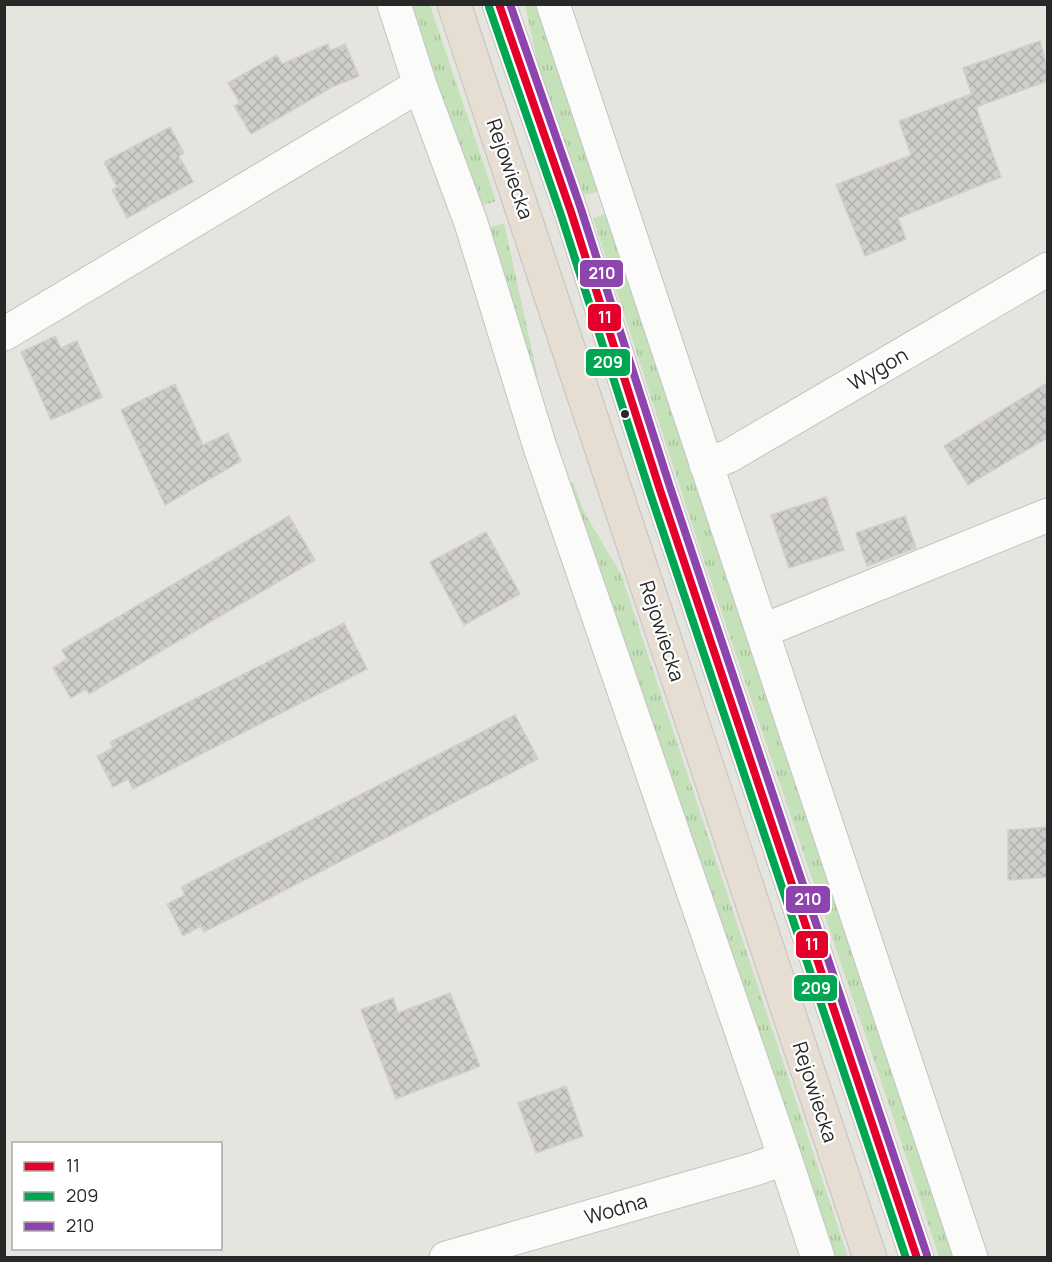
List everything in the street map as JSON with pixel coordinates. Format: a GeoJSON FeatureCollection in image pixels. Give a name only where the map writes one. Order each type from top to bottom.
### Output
{"type":"FeatureCollection","features":[{"type":"Feature","properties":{"kind":"highway","name":"Rejowiecka"},"geometry":{"type":"LineString","coordinates":[[454,4],[870,1257]]}},
{"type":"Feature","properties":{"kind":"highway"},"geometry":{"type":"LineString","coordinates":[[499,4],[571,212],[660,490],[917,1257]]}},
{"type":"Feature","properties":{"kind":"street"},"geometry":{"type":"LineString","coordinates":[[394,4],[420,85],[471,223],[540,447],[818,1257]]}},
{"type":"Feature","properties":{"kind":"street"},"geometry":{"type":"LineString","coordinates":[[553,4],[970,1257]]}},
{"type":"Feature","properties":{"kind":"street"},"geometry":{"type":"LineString","coordinates":[[4,334],[420,85]]}},
{"type":"Feature","properties":{"kind":"street","name":"Wygon"},"geometry":{"type":"LineString","coordinates":[[706,465],[729,456],[1047,269]]}},
{"type":"Feature","properties":{"kind":"street"},"geometry":{"type":"LineString","coordinates":[[762,631],[1047,515]]}},
{"type":"Feature","properties":{"kind":"street","name":"Wodna"},"geometry":{"type":"LineString","coordinates":[[447,1257],[755,1169],[785,1158]]}},
{"type":"Feature","properties":{"kind":"green space"},"geometry":{"type":"Polygon","coordinates":[[[410,5],[430,5],[496,201],[478,207],[410,5]]]}},
{"type":"Feature","properties":{"kind":"green space"},"geometry":{"type":"Polygon","coordinates":[[[525,5],[540,5],[602,191],[584,195],[540,75],[525,5]]]}},
{"type":"Feature","properties":{"kind":"green space"},"geometry":{"type":"Polygon","coordinates":[[[609,213],[958,1257],[939,1257],[698,543],[593,218],[609,213]]]}},
{"type":"Feature","properties":{"kind":"green space"},"geometry":{"type":"Polygon","coordinates":[[[504,223],[538,378],[531,379],[486,229],[504,223]]]}},
{"type":"Feature","properties":{"kind":"green space"},"geometry":{"type":"Polygon","coordinates":[[[573,482],[584,512],[621,574],[848,1257],[827,1257],[567,484],[573,482]]]}},
{"type":"Feature","properties":{"kind":"building"},"geometry":{"type":"Polygon","coordinates":[[[1040,41],[1047,67],[1047,81],[976,107],[1001,177],[898,218],[906,239],[865,256],[836,185],[911,155],[899,121],[971,94],[972,96],[963,68],[1040,41]]]}},
{"type":"Feature","properties":{"kind":"building"},"geometry":{"type":"Polygon","coordinates":[[[328,44],[330,51],[345,44],[359,76],[332,87],[251,134],[234,106],[240,103],[228,83],[277,55],[282,64],[328,44]]]}},
{"type":"Feature","properties":{"kind":"building"},"geometry":{"type":"Polygon","coordinates":[[[170,127],[184,153],[179,156],[193,182],[127,218],[112,190],[117,187],[104,162],[170,127]]]}},
{"type":"Feature","properties":{"kind":"building"},"geometry":{"type":"Polygon","coordinates":[[[55,336],[61,348],[77,341],[102,397],[51,420],[21,352],[55,336]]]}},
{"type":"Feature","properties":{"kind":"building"},"geometry":{"type":"Polygon","coordinates":[[[1047,383],[1047,438],[968,485],[944,446],[1047,383]]]}},
{"type":"Feature","properties":{"kind":"building"},"geometry":{"type":"Polygon","coordinates":[[[175,384],[203,445],[228,433],[241,461],[165,505],[121,410],[175,384]]]}},
{"type":"Feature","properties":{"kind":"building"},"geometry":{"type":"Polygon","coordinates":[[[826,497],[844,550],[789,568],[771,515],[826,497]]]}},
{"type":"Feature","properties":{"kind":"building"},"geometry":{"type":"Polygon","coordinates":[[[289,516],[315,560],[89,694],[86,689],[71,698],[53,668],[67,659],[62,650],[289,516]]]}},
{"type":"Feature","properties":{"kind":"building"},"geometry":{"type":"Polygon","coordinates":[[[905,516],[916,548],[867,566],[856,533],[905,516]]]}},
{"type":"Feature","properties":{"kind":"building"},"geometry":{"type":"Polygon","coordinates":[[[486,532],[520,594],[464,625],[430,562],[486,532]]]}},
{"type":"Feature","properties":{"kind":"building"},"geometry":{"type":"Polygon","coordinates":[[[344,623],[367,669],[133,789],[128,779],[113,787],[97,756],[113,748],[110,742],[344,623]]]}},
{"type":"Feature","properties":{"kind":"building"},"geometry":{"type":"Polygon","coordinates":[[[515,715],[538,759],[204,932],[201,926],[183,936],[167,904],[185,895],[181,887],[515,715]]]}},
{"type":"Feature","properties":{"kind":"building"},"geometry":{"type":"Polygon","coordinates":[[[1047,827],[1047,877],[1008,880],[1008,830],[1047,827]]]}},
{"type":"Feature","properties":{"kind":"building"},"geometry":{"type":"Polygon","coordinates":[[[450,993],[480,1066],[396,1099],[361,1010],[393,998],[398,1013],[450,993]]]}},
{"type":"Feature","properties":{"kind":"building"},"geometry":{"type":"Polygon","coordinates":[[[566,1086],[583,1136],[536,1153],[518,1103],[566,1086]]]}},
{"type":"Feature","properties":{"kind":"transit line","name":"11"},"geometry":{"type":"LineString","coordinates":[[499,4],[571,212],[660,490],[917,1258]]}},
{"type":"Feature","properties":{"kind":"transit line","name":"210"},"geometry":{"type":"LineString","coordinates":[[510,4],[581,209],[670,487],[927,1255]]}},
{"type":"Feature","properties":{"kind":"transit line","name":"209"},"geometry":{"type":"LineString","coordinates":[[489,7],[561,215],[650,493],[906,1258]]}}]}
